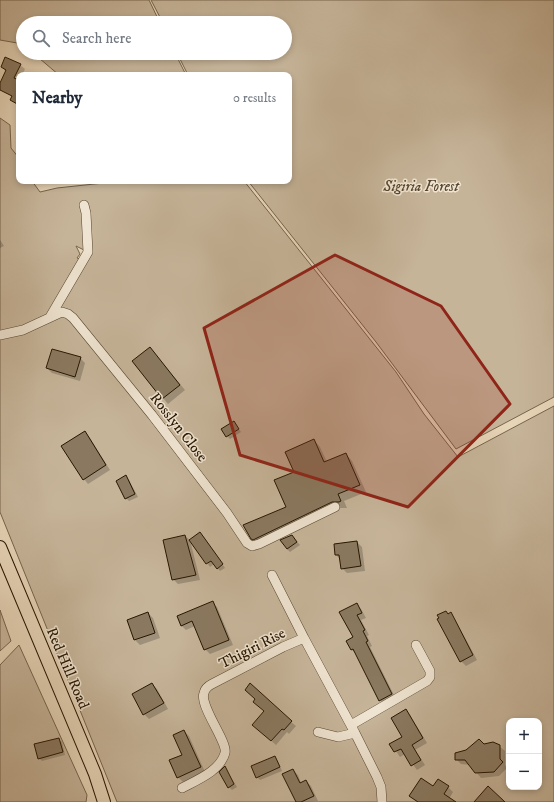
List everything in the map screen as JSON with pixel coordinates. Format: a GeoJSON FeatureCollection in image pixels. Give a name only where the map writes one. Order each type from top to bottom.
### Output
{"type":"FeatureCollection","features":[{"type":"Feature","properties":{"kind":"main road","name":"Red Hill Road"},"geometry":{"type":"LineString","coordinates":[[0,547],[95,774],[104,802]]}},
{"type":"Feature","properties":{"kind":"street"},"geometry":{"type":"LineString","coordinates":[[50,317],[88,252],[86,213],[84,205]]}},
{"type":"Feature","properties":{"kind":"street","name":"Rosslyn Close"},"geometry":{"type":"LineString","coordinates":[[0,335],[23,330],[62,312],[73,318],[152,415],[227,513],[247,543],[252,546],[335,507]]}},
{"type":"Feature","properties":{"kind":"street"},"geometry":{"type":"LineString","coordinates":[[272,575],[304,638]]}},
{"type":"Feature","properties":{"kind":"street","name":"Thigiri Rise"},"geometry":{"type":"LineString","coordinates":[[182,788],[208,775],[225,754],[226,748],[212,721],[204,701],[203,694],[205,690],[212,684],[283,646],[304,638],[377,777],[381,787],[382,802]]}},
{"type":"Feature","properties":{"kind":"street"},"geometry":{"type":"LineString","coordinates":[[318,732],[338,737],[353,729],[427,681],[430,677],[430,671],[416,645]]}},
{"type":"Feature","properties":{"kind":"highlighted area"},"geometry":{"type":"Polygon","coordinates":[[[335,255],[441,306],[510,404],[408,507],[240,455],[204,328],[335,255]]]}},
{"type":"Feature","properties":{"kind":"green space"},"geometry":{"type":"Polygon","coordinates":[[[0,0],[149,0],[157,16],[16,16],[16,43],[0,40],[0,0]]]}},
{"type":"Feature","properties":{"kind":"green space","name":"Sigiria Forest"},"geometry":{"type":"Polygon","coordinates":[[[151,0],[554,0],[554,397],[456,449],[376,342],[250,184],[292,184],[292,72],[186,72],[180,60],[292,60],[292,16],[159,16],[151,0]]]}},
{"type":"Feature","properties":{"kind":"green space"},"geometry":{"type":"Polygon","coordinates":[[[41,60],[178,60],[184,72],[55,72],[41,60]]]}},
{"type":"Feature","properties":{"kind":"green space"},"geometry":{"type":"Polygon","coordinates":[[[0,118],[10,125],[11,148],[16,154],[16,184],[34,184],[40,192],[57,188],[94,184],[246,184],[396,372],[424,414],[458,457],[554,406],[554,802],[117,802],[0,512],[0,118]],[[76,246],[80,254],[77,258],[84,261],[90,253],[76,246]]]}},
{"type":"Feature","properties":{"kind":"green space"},"geometry":{"type":"Polygon","coordinates":[[[0,610],[11,641],[0,651],[0,610]]]}},
{"type":"Feature","properties":{"kind":"green space"},"geometry":{"type":"Polygon","coordinates":[[[19,645],[87,795],[86,802],[0,802],[0,665],[19,645]]]}},
{"type":"Feature","properties":{"kind":"building"},"geometry":{"type":"Polygon","coordinates":[[[5,57],[21,64],[14,78],[16,79],[16,103],[10,100],[12,96],[0,90],[0,83],[6,70],[1,67],[5,57]]]}},
{"type":"Feature","properties":{"kind":"building"},"geometry":{"type":"Polygon","coordinates":[[[150,347],[180,385],[162,399],[132,361],[150,347]]]}},
{"type":"Feature","properties":{"kind":"building"},"geometry":{"type":"Polygon","coordinates":[[[52,349],[81,357],[75,377],[46,368],[52,349]]]}},
{"type":"Feature","properties":{"kind":"building"},"geometry":{"type":"Polygon","coordinates":[[[234,421],[239,429],[226,437],[221,429],[234,421]]]}},
{"type":"Feature","properties":{"kind":"building"},"geometry":{"type":"Polygon","coordinates":[[[85,431],[106,465],[83,480],[61,446],[85,431]]]}},
{"type":"Feature","properties":{"kind":"building"},"geometry":{"type":"Polygon","coordinates":[[[314,439],[324,462],[346,453],[360,485],[338,494],[341,501],[339,502],[332,502],[253,540],[251,539],[243,525],[286,507],[274,480],[294,472],[285,452],[314,439]]]}},
{"type":"Feature","properties":{"kind":"building"},"geometry":{"type":"Polygon","coordinates":[[[126,475],[135,494],[125,499],[116,481],[126,475]]]}},
{"type":"Feature","properties":{"kind":"building"},"geometry":{"type":"Polygon","coordinates":[[[200,532],[223,564],[217,569],[211,561],[206,564],[189,540],[200,532]]]}},
{"type":"Feature","properties":{"kind":"building"},"geometry":{"type":"Polygon","coordinates":[[[185,535],[196,575],[172,580],[163,540],[185,535]]]}},
{"type":"Feature","properties":{"kind":"building"},"geometry":{"type":"Polygon","coordinates":[[[292,535],[297,542],[287,549],[280,540],[292,535]]]}},
{"type":"Feature","properties":{"kind":"building"},"geometry":{"type":"Polygon","coordinates":[[[357,541],[361,566],[341,569],[339,555],[335,555],[334,544],[357,541]]]}},
{"type":"Feature","properties":{"kind":"building"},"geometry":{"type":"Polygon","coordinates":[[[213,601],[229,640],[204,650],[192,621],[181,626],[177,616],[213,601]]]}},
{"type":"Feature","properties":{"kind":"building"},"geometry":{"type":"Polygon","coordinates":[[[357,603],[362,613],[357,615],[365,630],[363,631],[368,641],[366,642],[392,694],[379,701],[353,649],[351,650],[346,641],[353,637],[339,612],[357,603]]]}},
{"type":"Feature","properties":{"kind":"building"},"geometry":{"type":"Polygon","coordinates":[[[446,611],[448,614],[451,612],[473,655],[460,662],[437,619],[439,618],[437,615],[446,611]]]}},
{"type":"Feature","properties":{"kind":"building"},"geometry":{"type":"Polygon","coordinates":[[[148,612],[155,633],[134,640],[127,620],[148,612]]]}},
{"type":"Feature","properties":{"kind":"building"},"geometry":{"type":"Polygon","coordinates":[[[152,683],[164,703],[143,715],[132,694],[152,683]]]}},
{"type":"Feature","properties":{"kind":"building"},"geometry":{"type":"Polygon","coordinates":[[[250,683],[292,721],[271,741],[252,725],[264,711],[253,702],[255,699],[245,690],[250,683]]]}},
{"type":"Feature","properties":{"kind":"building"},"geometry":{"type":"Polygon","coordinates":[[[406,709],[423,738],[412,745],[421,760],[411,766],[401,749],[394,752],[389,744],[402,737],[391,718],[406,709]]]}},
{"type":"Feature","properties":{"kind":"building"},"geometry":{"type":"Polygon","coordinates":[[[184,730],[201,767],[177,778],[169,760],[182,755],[173,735],[184,730]]]}},
{"type":"Feature","properties":{"kind":"building"},"geometry":{"type":"Polygon","coordinates":[[[59,738],[63,752],[38,759],[34,744],[59,738]]]}},
{"type":"Feature","properties":{"kind":"building"},"geometry":{"type":"Polygon","coordinates":[[[479,739],[484,744],[493,742],[500,745],[500,759],[503,762],[494,772],[475,773],[465,760],[455,760],[455,753],[466,750],[479,739]]]}},
{"type":"Feature","properties":{"kind":"building"},"geometry":{"type":"Polygon","coordinates":[[[275,756],[280,767],[256,778],[251,766],[275,756]]]}},
{"type":"Feature","properties":{"kind":"building"},"geometry":{"type":"Polygon","coordinates":[[[225,766],[234,784],[228,788],[219,772],[225,766]]]}},
{"type":"Feature","properties":{"kind":"building"},"geometry":{"type":"Polygon","coordinates":[[[293,769],[300,783],[306,780],[314,796],[301,802],[296,802],[282,774],[293,769]]]}},
{"type":"Feature","properties":{"kind":"building"},"geometry":{"type":"Polygon","coordinates":[[[421,778],[433,786],[438,779],[449,786],[444,794],[456,802],[418,802],[409,796],[421,778]]]}},
{"type":"Feature","properties":{"kind":"building"},"geometry":{"type":"Polygon","coordinates":[[[488,786],[505,802],[474,802],[488,786]]]}}]}
